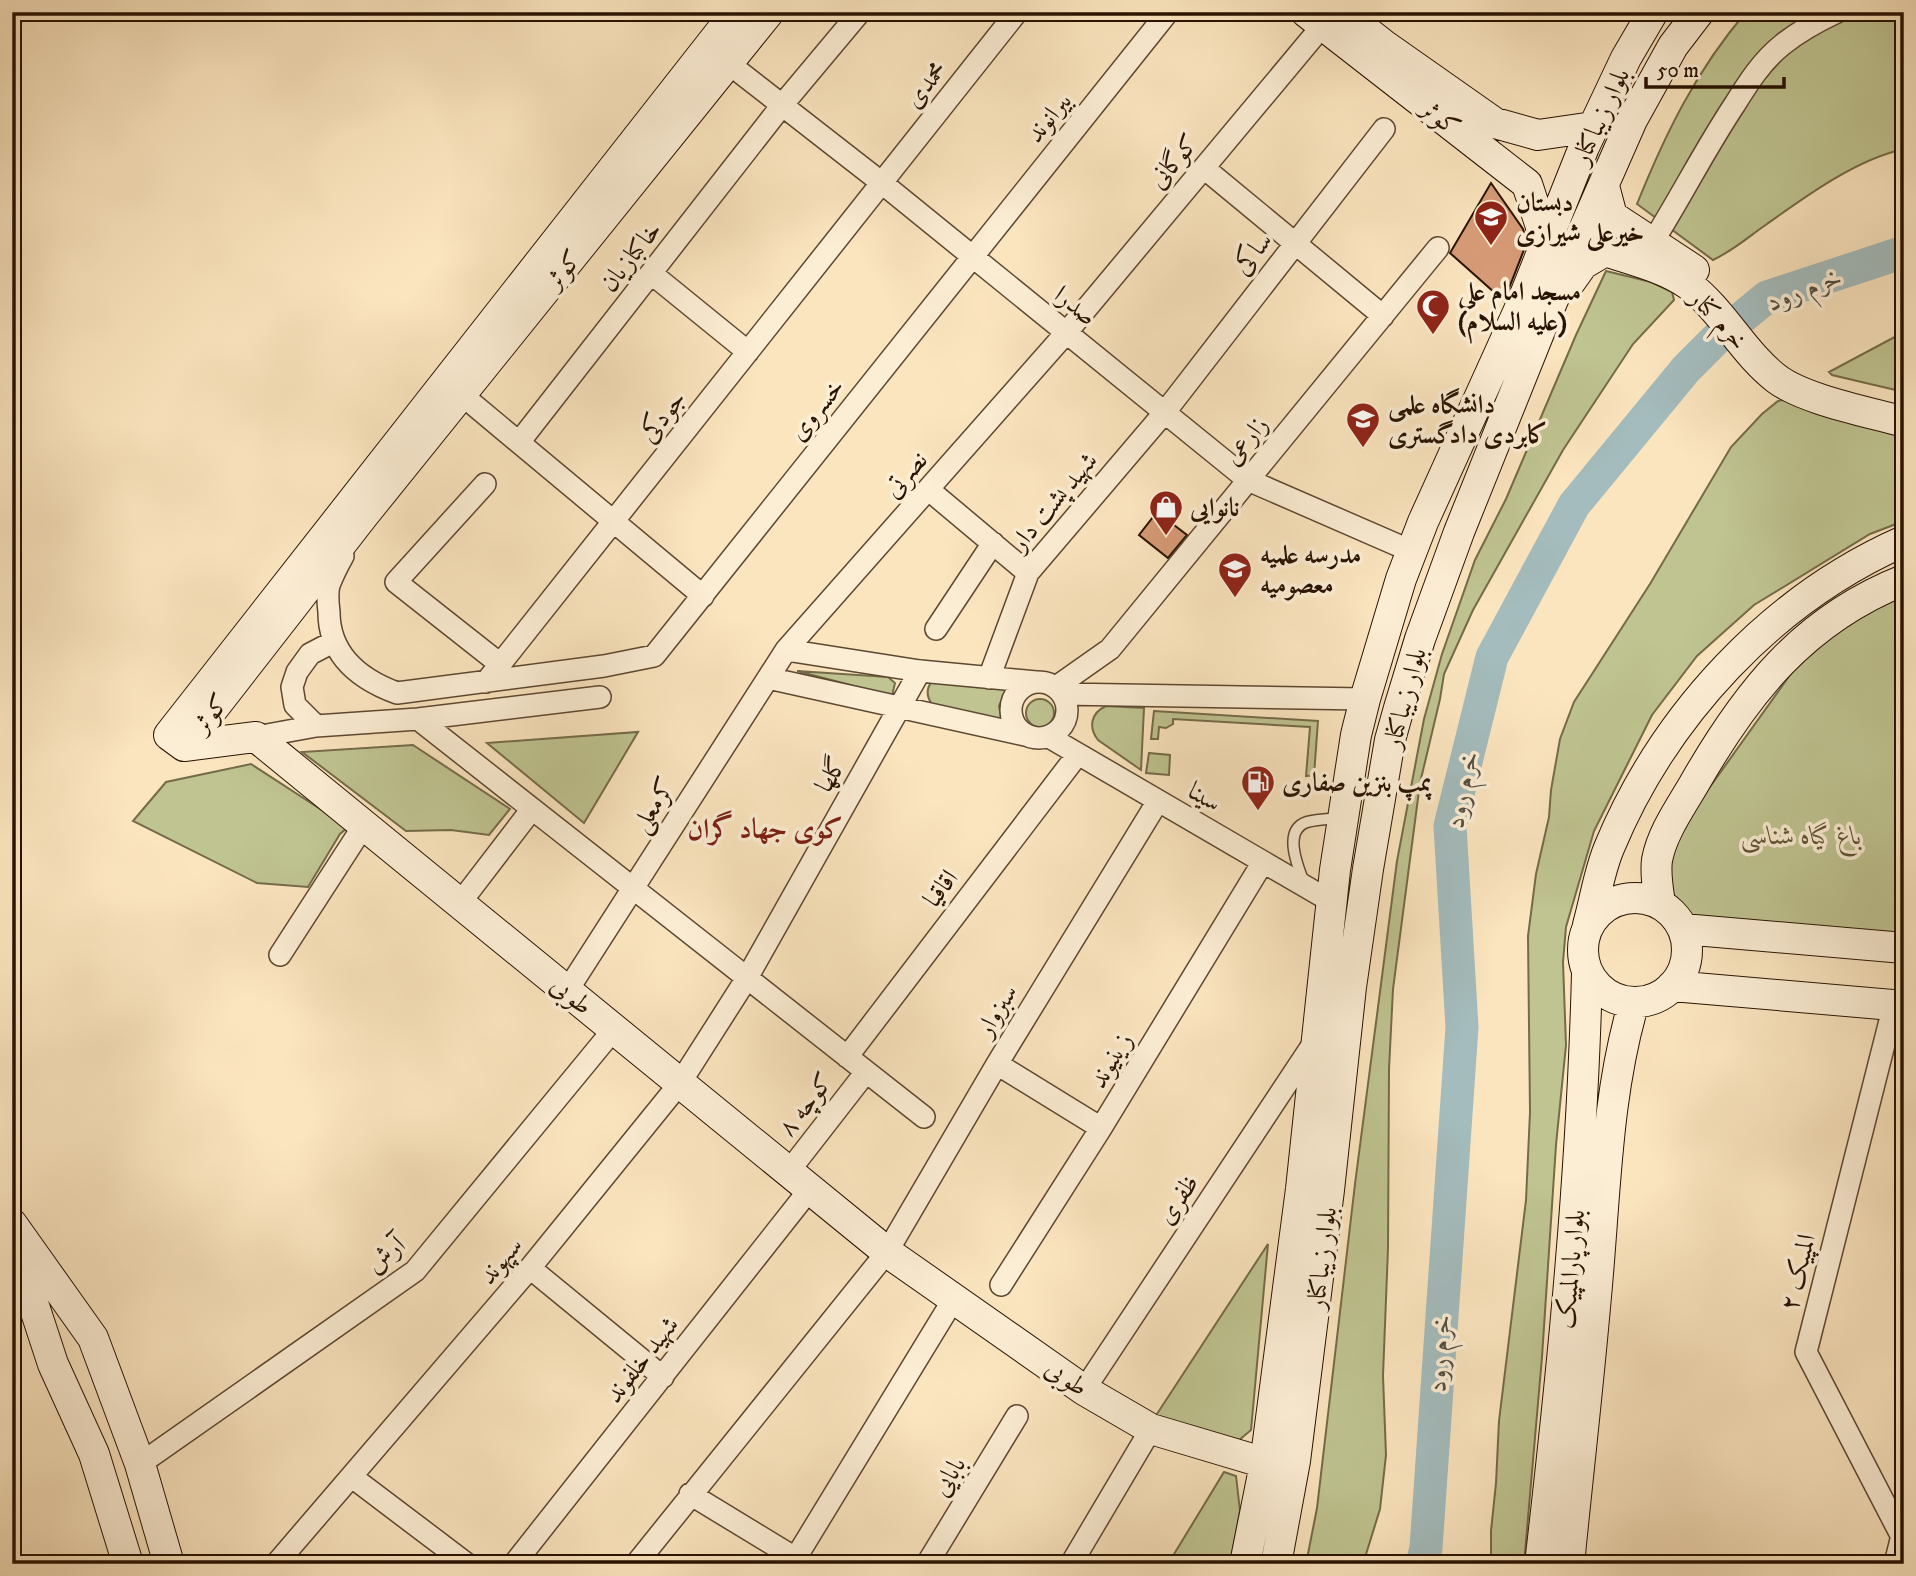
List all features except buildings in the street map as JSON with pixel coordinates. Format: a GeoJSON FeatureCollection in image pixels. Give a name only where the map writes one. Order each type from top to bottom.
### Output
{"type":"FeatureCollection","features":[{"type":"Feature","properties":{"kind":"main road","name":"کوثر"},"geometry":{"type":"LineString","coordinates":[[718,55],[736,12]]}},
{"type":"Feature","properties":{"kind":"main road","name":"کوثر"},"geometry":{"type":"LineString","coordinates":[[453,388],[363,516],[184,746],[169,735],[453,388],[718,55],[769,12]]}},
{"type":"Feature","properties":{"kind":"main road","name":"بلوار زیباکنار"},"geometry":{"type":"LineString","coordinates":[[1276,1564],[1279,1468],[1301,1189],[1332,902],[1356,736],[1383,635],[1411,551],[1519,310],[1593,127],[1626,58],[1653,12]]}},
{"type":"Feature","properties":{"kind":"main road","name":"بلوار زیباکنار"},"geometry":{"type":"LineString","coordinates":[[1245,1564],[1279,1468],[1329,1190],[1353,974],[1390,740],[1424,627],[1545,318],[1632,120],[1673,46],[1699,12]]}},
{"type":"Feature","properties":{"kind":"main road","name":"کوثر"},"geometry":{"type":"LineString","coordinates":[[1324,17],[1384,45],[1487,135],[1527,184],[1546,242]]}},
{"type":"Feature","properties":{"kind":"main road","name":"کوثر"},"geometry":{"type":"LineString","coordinates":[[1487,135],[1538,135],[1593,127]]}},
{"type":"Feature","properties":{"kind":"main road"},"geometry":{"type":"LineString","coordinates":[[1604,186],[1612,216],[1653,243],[1708,289]]}},
{"type":"Feature","properties":{"kind":"main road","name":"خرم کنار"},"geometry":{"type":"LineString","coordinates":[[1545,318],[1583,264],[1605,251],[1656,268],[1688,284],[1708,289],[1769,358]]}},
{"type":"Feature","properties":{"kind":"main road"},"geometry":{"type":"LineString","coordinates":[[1769,358],[1842,388],[1904,403]]}},
{"type":"Feature","properties":{"kind":"main road"},"geometry":{"type":"LineString","coordinates":[[1769,358],[1779,381],[1801,392],[1904,422]]}},
{"type":"Feature","properties":{"kind":"main road"},"geometry":{"type":"LineString","coordinates":[[1588,925],[1598,912],[1612,902],[1628,897],[1644,897],[1660,903],[1674,914],[1683,929],[1687,944],[1686,960],[1681,974],[1672,986],[1659,996],[1634,1002],[1611,996],[1597,987],[1587,973],[1583,940],[1608,852],[1622,819],[1660,752],[1702,695],[1730,663],[1818,588],[1868,557],[1904,541]]}},
{"type":"Feature","properties":{"kind":"main road"},"geometry":{"type":"LineString","coordinates":[[1660,903],[1657,861],[1667,830],[1709,758],[1752,694],[1783,659],[1830,619],[1904,580]]}},
{"type":"Feature","properties":{"kind":"main road"},"geometry":{"type":"LineString","coordinates":[[1356,736],[1390,740]]}},
{"type":"Feature","properties":{"kind":"main road"},"geometry":{"type":"LineString","coordinates":[[184,746],[257,737]]}},
{"type":"Feature","properties":{"kind":"main road","name":"طوبی"},"geometry":{"type":"LineString","coordinates":[[257,737],[887,1252],[953,1300],[1084,1390],[1151,1429],[1279,1468]]}},
{"type":"Feature","properties":{"kind":"main road"},"geometry":{"type":"LineString","coordinates":[[1683,929],[1904,948]]}},
{"type":"Feature","properties":{"kind":"main road","name":"بلوار پارالمپیک"},"geometry":{"type":"LineString","coordinates":[[1540,1564],[1573,1243],[1584,1094],[1587,973]]}},
{"type":"Feature","properties":{"kind":"main road"},"geometry":{"type":"LineString","coordinates":[[1672,986],[1899,1006]]}},
{"type":"Feature","properties":{"kind":"main road","name":"بلوار پارالمپیک"},"geometry":{"type":"LineString","coordinates":[[1569,1564],[1613,1100],[1622,1047],[1634,1002]]}},
{"type":"Feature","properties":{"kind":"main road"},"geometry":{"type":"LineString","coordinates":[[12,1224],[93,1338],[140,1464],[169,1564]]}},
{"type":"Feature","properties":{"kind":"main road"},"geometry":{"type":"LineString","coordinates":[[12,1238],[55,1370],[94,1454],[128,1564]]}},
{"type":"Feature","properties":{"kind":"main road"},"geometry":{"type":"LineString","coordinates":[[55,1370],[63,1349],[74,1342],[85,1342],[98,1350]]}},
{"type":"Feature","properties":{"kind":"street"},"geometry":{"type":"LineString","coordinates":[[783,104],[860,12]]}},
{"type":"Feature","properties":{"kind":"street","name":"بیرانوند"},"geometry":{"type":"LineString","coordinates":[[973,257],[1168,12]]}},
{"type":"Feature","properties":{"kind":"street"},"geometry":{"type":"LineString","coordinates":[[1653,243],[1719,128],[1755,72],[1781,46],[1837,12]]}},
{"type":"Feature","properties":{"kind":"street","name":"محمدی"},"geometry":{"type":"LineString","coordinates":[[882,183],[1011,14]]}},
{"type":"Feature","properties":{"kind":"street","name":"کوگانی"},"geometry":{"type":"LineString","coordinates":[[1066,334],[1204,168],[1324,17]]}},
{"type":"Feature","properties":{"kind":"street","name":"صدرا"},"geometry":{"type":"LineString","coordinates":[[718,55],[882,183],[1248,480],[1411,551]]}},
{"type":"Feature","properties":{"kind":"street","name":"خاکبازیان"},"geometry":{"type":"LineString","coordinates":[[520,442],[783,104]]}},
{"type":"Feature","properties":{"kind":"street","name":"ساکی"},"geometry":{"type":"LineString","coordinates":[[1165,412],[1384,129]]}},
{"type":"Feature","properties":{"kind":"street"},"geometry":{"type":"LineString","coordinates":[[1204,168],[1383,316]]}},
{"type":"Feature","properties":{"kind":"street","name":"جودکی"},"geometry":{"type":"LineString","coordinates":[[486,682],[882,183]]}},
{"type":"Feature","properties":{"kind":"street","name":"زارعی"},"geometry":{"type":"LineString","coordinates":[[1051,688],[1110,649],[1438,248]]}},
{"type":"Feature","properties":{"kind":"street","name":"خسروی"},"geometry":{"type":"LineString","coordinates":[[486,682],[604,666],[654,656],[973,257]]}},
{"type":"Feature","properties":{"kind":"street"},"geometry":{"type":"LineString","coordinates":[[652,274],[748,352]]}},
{"type":"Feature","properties":{"kind":"street","name":"نصرتی"},"geometry":{"type":"LineString","coordinates":[[786,650],[1066,334]]}},
{"type":"Feature","properties":{"kind":"street"},"geometry":{"type":"LineString","coordinates":[[453,388],[615,520],[703,596]]}},
{"type":"Feature","properties":{"kind":"street","name":"شهید پشت دار"},"geometry":{"type":"LineString","coordinates":[[989,678],[1028,573],[1165,412]]}},
{"type":"Feature","properties":{"kind":"street"},"geometry":{"type":"LineString","coordinates":[[485,484],[396,582],[500,664]]}},
{"type":"Feature","properties":{"kind":"street"},"geometry":{"type":"LineString","coordinates":[[929,490],[1028,573]]}},
{"type":"Feature","properties":{"kind":"street"},"geometry":{"type":"LineString","coordinates":[[363,516],[328,588],[333,642],[342,658],[376,686],[397,693],[486,682]]}},
{"type":"Feature","properties":{"kind":"street"},"geometry":{"type":"LineString","coordinates":[[936,629],[993,543]]}},
{"type":"Feature","properties":{"kind":"street"},"geometry":{"type":"LineString","coordinates":[[316,726],[295,705],[292,687],[310,654],[333,642]]}},
{"type":"Feature","properties":{"kind":"street"},"geometry":{"type":"LineString","coordinates":[[768,678],[1038,739],[1058,732],[1065,724],[1068,713],[1051,688],[786,650]]}},
{"type":"Feature","properties":{"kind":"street","name":"کرمعلی"},"geometry":{"type":"LineString","coordinates":[[567,991],[786,650]]}},
{"type":"Feature","properties":{"kind":"street","name":"گلها"},"geometry":{"type":"LineString","coordinates":[[747,978],[920,671]]}},
{"type":"Feature","properties":{"kind":"street"},"geometry":{"type":"LineString","coordinates":[[1025,735],[1016,727],[1011,716],[1011,705],[1016,694],[1025,686],[1365,699]]}},
{"type":"Feature","properties":{"kind":"street"},"geometry":{"type":"LineString","coordinates":[[257,737],[316,726],[418,719],[600,697]]}},
{"type":"Feature","properties":{"kind":"street"},"geometry":{"type":"LineString","coordinates":[[418,719],[924,1117]]}},
{"type":"Feature","properties":{"kind":"street","name":"سینا"},"geometry":{"type":"LineString","coordinates":[[1049,737],[1332,902]]}},
{"type":"Feature","properties":{"kind":"street","name":"اقاقیا"},"geometry":{"type":"LineString","coordinates":[[847,1057],[1078,754]]}},
{"type":"Feature","properties":{"kind":"street","name":"سبزوار"},"geometry":{"type":"LineString","coordinates":[[887,1252],[997,1063],[1158,800]]}},
{"type":"Feature","properties":{"kind":"street"},"geometry":{"type":"LineString","coordinates":[[460,903],[532,809]]}},
{"type":"Feature","properties":{"kind":"street"},"geometry":{"type":"LineString","coordinates":[[280,956],[364,825]]}},
{"type":"Feature","properties":{"kind":"street","name":"زینیوند"},"geometry":{"type":"LineString","coordinates":[[1002,1285],[1263,862]]}},
{"type":"Feature","properties":{"kind":"street","name":"سپهوند"},"geometry":{"type":"LineString","coordinates":[[276,1564],[530,1268],[681,1083],[747,978]]}},
{"type":"Feature","properties":{"kind":"street","name":"المپیک ۲"},"geometry":{"type":"LineString","coordinates":[[1899,1006],[1806,1352],[1903,1531]]}},
{"type":"Feature","properties":{"kind":"street","name":"آرش"},"geometry":{"type":"LineString","coordinates":[[140,1464],[415,1271],[614,1029]]}},
{"type":"Feature","properties":{"kind":"street","name":"ظفری"},"geometry":{"type":"LineString","coordinates":[[1084,1390],[1317,1039]]}},
{"type":"Feature","properties":{"kind":"street"},"geometry":{"type":"LineString","coordinates":[[997,1063],[1101,1128]]}},
{"type":"Feature","properties":{"kind":"street","name":"کوچه ۸"},"geometry":{"type":"LineString","coordinates":[[799,1180],[866,1072]]}},
{"type":"Feature","properties":{"kind":"street","name":"شهید خلفوند"},"geometry":{"type":"LineString","coordinates":[[514,1564],[663,1377],[799,1180]]}},
{"type":"Feature","properties":{"kind":"street"},"geometry":{"type":"LineString","coordinates":[[636,1564],[887,1252]]}},
{"type":"Feature","properties":{"kind":"street"},"geometry":{"type":"LineString","coordinates":[[530,1268],[663,1377]]}},
{"type":"Feature","properties":{"kind":"street"},"geometry":{"type":"LineString","coordinates":[[690,1494],[798,1562],[953,1300]]}},
{"type":"Feature","properties":{"kind":"street","name":"بابایی"},"geometry":{"type":"LineString","coordinates":[[927,1564],[1017,1416]]}},
{"type":"Feature","properties":{"kind":"street"},"geometry":{"type":"LineString","coordinates":[[1071,1564],[1151,1429]]}},
{"type":"Feature","properties":{"kind":"street"},"geometry":{"type":"LineString","coordinates":[[352,1477],[444,1557],[467,1564]]}},
{"type":"Feature","properties":{"kind":"street"},"geometry":{"type":"LineString","coordinates":[[1895,1564],[1903,1531]]}},
{"type":"Feature","properties":{"kind":"lane"},"geometry":{"type":"LineString","coordinates":[[1305,886],[1293,842],[1298,829],[1305,822],[1344,818]]}},
{"type":"Feature","properties":{"kind":"green space"},"geometry":{"type":"Polygon","coordinates":[[[1746,12],[1904,12],[1904,149],[1868,161],[1832,180],[1713,260],[1637,204],[1659,152],[1697,80],[1746,12]]]}},
{"type":"Feature","properties":{"kind":"green space"},"geometry":{"type":"Polygon","coordinates":[[[1606,271],[1651,282],[1672,292],[1674,300],[1633,344],[1563,450],[1473,610],[1444,674],[1420,783],[1393,989],[1383,1376],[1386,1455],[1380,1509],[1363,1564],[1306,1564],[1317,1508],[1397,861],[1424,719],[1442,654],[1475,560],[1506,499],[1606,271]]]}},
{"type":"Feature","properties":{"kind":"green space"},"geometry":{"type":"Polygon","coordinates":[[[1904,332],[1904,392],[1832,375],[1829,372],[1904,332]]]}},
{"type":"Feature","properties":{"kind":"green space"},"geometry":{"type":"Polygon","coordinates":[[[1782,400],[1904,430],[1904,521],[1870,534],[1754,605],[1697,656],[1652,715],[1594,831],[1566,927],[1563,962],[1566,1045],[1524,1564],[1491,1564],[1499,1421],[1526,1200],[1530,1112],[1528,936],[1560,739],[1574,702],[1650,584],[1731,447],[1762,414],[1782,400]]]}},
{"type":"Feature","properties":{"kind":"green space","name":"باغ گیاه شناسی"},"geometry":{"type":"Polygon","coordinates":[[[1904,592],[1904,948],[1683,929],[1657,861],[1830,619],[1904,592]]]}},
{"type":"Feature","properties":{"kind":"green space"},"geometry":{"type":"Polygon","coordinates":[[[797,671],[888,677],[895,683],[892,696],[797,671]]]}},
{"type":"Feature","properties":{"kind":"green space"},"geometry":{"type":"Polygon","coordinates":[[[933,680],[1007,689],[999,706],[1002,722],[932,704],[928,692],[933,680]]]}},
{"type":"Feature","properties":{"kind":"green space"},"geometry":{"type":"Polygon","coordinates":[[[1040,699],[1050,703],[1054,713],[1050,723],[1040,727],[1030,723],[1026,713],[1030,703],[1040,699]]]}},
{"type":"Feature","properties":{"kind":"green space"},"geometry":{"type":"Polygon","coordinates":[[[1106,706],[1144,708],[1141,770],[1098,740],[1095,735],[1092,725],[1094,716],[1106,706]]]}},
{"type":"Feature","properties":{"kind":"green space"},"geometry":{"type":"Polygon","coordinates":[[[1154,711],[1318,721],[1314,775],[1306,776],[1310,727],[1173,719],[1173,724],[1166,728],[1159,727],[1158,739],[1151,739],[1154,711]]]}},
{"type":"Feature","properties":{"kind":"green space"},"geometry":{"type":"Polygon","coordinates":[[[638,732],[584,823],[487,743],[638,732]]]}},
{"type":"Feature","properties":{"kind":"green space"},"geometry":{"type":"Polygon","coordinates":[[[413,745],[510,809],[489,835],[451,830],[406,831],[302,752],[413,745]]]}},
{"type":"Feature","properties":{"kind":"green space"},"geometry":{"type":"Polygon","coordinates":[[[1149,753],[1170,755],[1169,775],[1146,773],[1149,753]]]}},
{"type":"Feature","properties":{"kind":"green space"},"geometry":{"type":"Polygon","coordinates":[[[251,764],[348,827],[340,834],[308,887],[257,883],[133,821],[166,782],[251,764]]]}},
{"type":"Feature","properties":{"kind":"green space"},"geometry":{"type":"Polygon","coordinates":[[[1268,1244],[1251,1430],[1238,1441],[1153,1420],[1268,1244]]]}},
{"type":"Feature","properties":{"kind":"green space"},"geometry":{"type":"Polygon","coordinates":[[[1224,1472],[1236,1476],[1240,1511],[1230,1564],[1168,1564],[1224,1472]]]}},
{"type":"Feature","properties":{"kind":"waterway","name":"خرم رود"},"geometry":{"type":"LineString","coordinates":[[1422,1564],[1426,1548],[1462,1027],[1450,826],[1492,657],[1574,505],[1686,369],[1718,337],[1767,297],[1904,252]]}},
{"type":"Feature","properties":{"kind":"place","name":"دبستان خیرعلی شیرازی"},"geometry":{"type":"Point","coordinates":[1491,247]}},
{"type":"Feature","properties":{"kind":"place","name":"مسجد امام علی (علیه السلام)"},"geometry":{"type":"Point","coordinates":[1433,336]}},
{"type":"Feature","properties":{"kind":"place","name":"دانشگاه علمی کابردی دادگستری"},"geometry":{"type":"Point","coordinates":[1363,449]}},
{"type":"Feature","properties":{"kind":"place","name":"نانوایی"},"geometry":{"type":"Point","coordinates":[1166,537]}},
{"type":"Feature","properties":{"kind":"place","name":"مدرسه علمیه معصومیه"},"geometry":{"type":"Point","coordinates":[1235,599]}},
{"type":"Feature","properties":{"kind":"place","name":"پمپ بنزین صفاری"},"geometry":{"type":"Point","coordinates":[1258,812]}},
{"type":"Feature","properties":{"kind":"district","name":"کوی جهاد گران"},"geometry":{"type":"Point","coordinates":[765,828]}}]}
